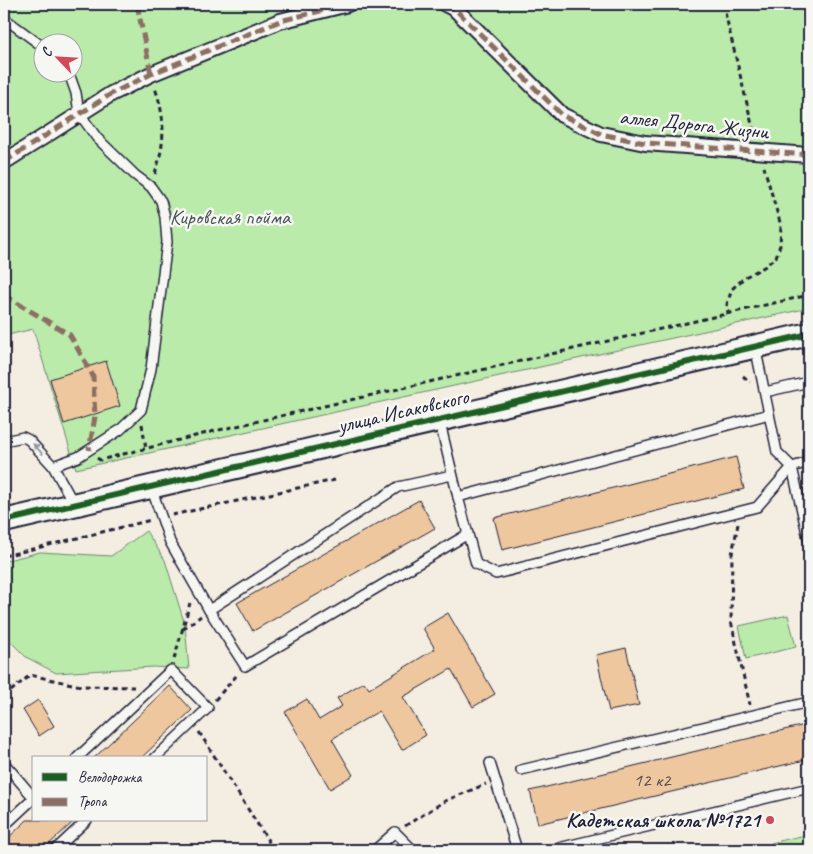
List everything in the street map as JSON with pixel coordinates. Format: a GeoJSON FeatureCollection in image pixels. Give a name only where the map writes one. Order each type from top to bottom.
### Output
{"type":"FeatureCollection","features":[{"type":"Feature","properties":{"kind":"street"},"geometry":{"type":"LineString","coordinates":[[4,162],[111,94],[151,74],[280,21],[348,4]]}},
{"type":"Feature","properties":{"kind":"street","name":"аллея Дорога Жизни"},"geometry":{"type":"LineString","coordinates":[[445,4],[456,9],[562,115],[601,134],[644,143],[809,155]]}},
{"type":"Feature","properties":{"kind":"street","name":"улица Исаковского"},"geometry":{"type":"LineString","coordinates":[[4,521],[809,334]]}},
{"type":"Feature","properties":{"kind":"lane"},"geometry":{"type":"LineString","coordinates":[[4,18],[32,39]]}},
{"type":"Feature","properties":{"kind":"lane"},"geometry":{"type":"LineString","coordinates":[[54,466],[78,457],[89,450],[120,430],[141,410],[151,369],[168,242],[166,217],[161,201],[151,187],[135,175],[97,138],[80,114],[72,82]]}},
{"type":"Feature","properties":{"kind":"lane"},"geometry":{"type":"LineString","coordinates":[[755,346],[777,452],[792,467],[809,542]]}},
{"type":"Feature","properties":{"kind":"lane"},"geometry":{"type":"LineString","coordinates":[[766,392],[809,382]]}},
{"type":"Feature","properties":{"kind":"lane"},"geometry":{"type":"LineString","coordinates":[[458,498],[769,414]]}},
{"type":"Feature","properties":{"kind":"lane"},"geometry":{"type":"LineString","coordinates":[[438,419],[476,564],[496,574],[756,507],[792,467],[809,462]]}},
{"type":"Feature","properties":{"kind":"lane"},"geometry":{"type":"LineString","coordinates":[[4,441],[23,437],[29,440],[54,466],[74,504]]}},
{"type":"Feature","properties":{"kind":"lane"},"geometry":{"type":"LineString","coordinates":[[209,610],[398,487],[452,475]]}},
{"type":"Feature","properties":{"kind":"lane"},"geometry":{"type":"LineString","coordinates":[[151,487],[170,542],[209,610],[245,666],[468,534]]}},
{"type":"Feature","properties":{"kind":"lane"},"geometry":{"type":"LineString","coordinates":[[79,756],[171,670],[208,708],[156,756]]}},
{"type":"Feature","properties":{"kind":"lane"},"geometry":{"type":"LineString","coordinates":[[521,770],[809,702]]}},
{"type":"Feature","properties":{"kind":"lane"},"geometry":{"type":"LineString","coordinates":[[490,762],[517,850]]}},
{"type":"Feature","properties":{"kind":"lane"},"geometry":{"type":"LineString","coordinates":[[4,763],[32,796]]}},
{"type":"Feature","properties":{"kind":"lane"},"geometry":{"type":"LineString","coordinates":[[550,850],[809,788]]}},
{"type":"Feature","properties":{"kind":"lane"},"geometry":{"type":"LineString","coordinates":[[4,826],[32,800]]}},
{"type":"Feature","properties":{"kind":"lane"},"geometry":{"type":"LineString","coordinates":[[55,850],[86,822]]}},
{"type":"Feature","properties":{"kind":"lane"},"geometry":{"type":"LineString","coordinates":[[375,850],[395,832],[413,850]]}},
{"type":"Feature","properties":{"kind":"path"},"geometry":{"type":"LineString","coordinates":[[151,74],[162,108],[163,132],[162,153],[151,187]]}},
{"type":"Feature","properties":{"kind":"path"},"geometry":{"type":"LineString","coordinates":[[89,450],[100,460],[225,429],[809,296]]}},
{"type":"Feature","properties":{"kind":"path"},"geometry":{"type":"LineString","coordinates":[[141,410],[146,449]]}},
{"type":"Feature","properties":{"kind":"path"},"geometry":{"type":"LineString","coordinates":[[741,511],[732,554],[731,621],[753,715]]}},
{"type":"Feature","properties":{"kind":"path"},"geometry":{"type":"LineString","coordinates":[[171,670],[195,585]]}},
{"type":"Feature","properties":{"kind":"path"},"geometry":{"type":"LineString","coordinates":[[183,629],[209,610]]}},
{"type":"Feature","properties":{"kind":"path"},"geometry":{"type":"LineString","coordinates":[[208,708],[245,666]]}},
{"type":"Feature","properties":{"kind":"path"},"geometry":{"type":"LineString","coordinates":[[4,697],[30,675],[81,686],[152,688]]}},
{"type":"Feature","properties":{"kind":"path"},"geometry":{"type":"LineString","coordinates":[[193,722],[274,850]]}},
{"type":"Feature","properties":{"kind":"path"},"geometry":{"type":"LineString","coordinates":[[395,832],[445,801],[496,780]]}},
{"type":"Feature","properties":{"kind":"green space","name":"Кировская пойма"},"geometry":{"type":"Polygon","coordinates":[[[4,4],[809,4],[809,308],[76,469],[33,329],[4,336],[4,4]]]}},
{"type":"Feature","properties":{"kind":"green space"},"geometry":{"type":"Polygon","coordinates":[[[146,531],[165,560],[185,625],[189,669],[153,667],[56,673],[26,657],[4,635],[4,561],[40,552],[111,556],[146,531]]]}},
{"type":"Feature","properties":{"kind":"green space"},"geometry":{"type":"Polygon","coordinates":[[[788,615],[796,647],[746,659],[739,626],[788,615]]]}},
{"type":"Feature","properties":{"kind":"green space"},"geometry":{"type":"Polygon","coordinates":[[[809,834],[809,850],[773,850],[771,843],[809,834]]]}},
{"type":"Feature","properties":{"kind":"building"},"geometry":{"type":"Polygon","coordinates":[[[106,361],[120,406],[64,424],[50,379],[106,361]]]}},
{"type":"Feature","properties":{"kind":"building"},"geometry":{"type":"Polygon","coordinates":[[[736,457],[744,489],[502,550],[494,518],[736,457]]]}},
{"type":"Feature","properties":{"kind":"building"},"geometry":{"type":"Polygon","coordinates":[[[419,500],[435,528],[253,631],[237,603],[419,500]]]}},
{"type":"Feature","properties":{"kind":"building"},"geometry":{"type":"Polygon","coordinates":[[[448,613],[495,694],[473,707],[451,669],[403,697],[426,735],[402,750],[379,711],[332,739],[353,775],[330,789],[285,712],[307,699],[319,720],[342,706],[337,698],[364,682],[369,689],[435,649],[423,628],[448,613]]]}},
{"type":"Feature","properties":{"kind":"building"},"geometry":{"type":"Polygon","coordinates":[[[626,648],[639,705],[609,711],[596,655],[626,648]]]}},
{"type":"Feature","properties":{"kind":"building"},"geometry":{"type":"Polygon","coordinates":[[[170,686],[192,710],[143,756],[96,756],[170,686]]]}},
{"type":"Feature","properties":{"kind":"building"},"geometry":{"type":"Polygon","coordinates":[[[38,700],[54,726],[39,736],[23,710],[38,700]]]}},
{"type":"Feature","properties":{"kind":"building"},"geometry":{"type":"Polygon","coordinates":[[[809,724],[809,759],[538,824],[530,791],[809,724]]]}},
{"type":"Feature","properties":{"kind":"building"},"geometry":{"type":"Polygon","coordinates":[[[27,820],[32,820],[32,822],[73,822],[43,850],[4,850],[4,842],[27,820]]]}},
{"type":"Feature","properties":{"kind":"marked path"},"geometry":{"type":"LineString","coordinates":[[137,4],[151,74]]}},
{"type":"Feature","properties":{"kind":"marked path"},"geometry":{"type":"LineString","coordinates":[[4,162],[111,94],[151,74],[280,21],[348,4]]}},
{"type":"Feature","properties":{"kind":"marked path"},"geometry":{"type":"LineString","coordinates":[[445,4],[455,9],[562,115],[601,134],[645,143],[809,155]]}},
{"type":"Feature","properties":{"kind":"marked path"},"geometry":{"type":"LineString","coordinates":[[4,295],[70,335],[93,376],[95,417],[89,450]]}},
{"type":"Feature","properties":{"kind":"cycle path"},"geometry":{"type":"LineString","coordinates":[[4,521],[809,334]]}},
{"type":"Feature","properties":{"kind":"place","name":"Кадетская школа №1721"},"geometry":{"type":"Point","coordinates":[770,820]}}]}
